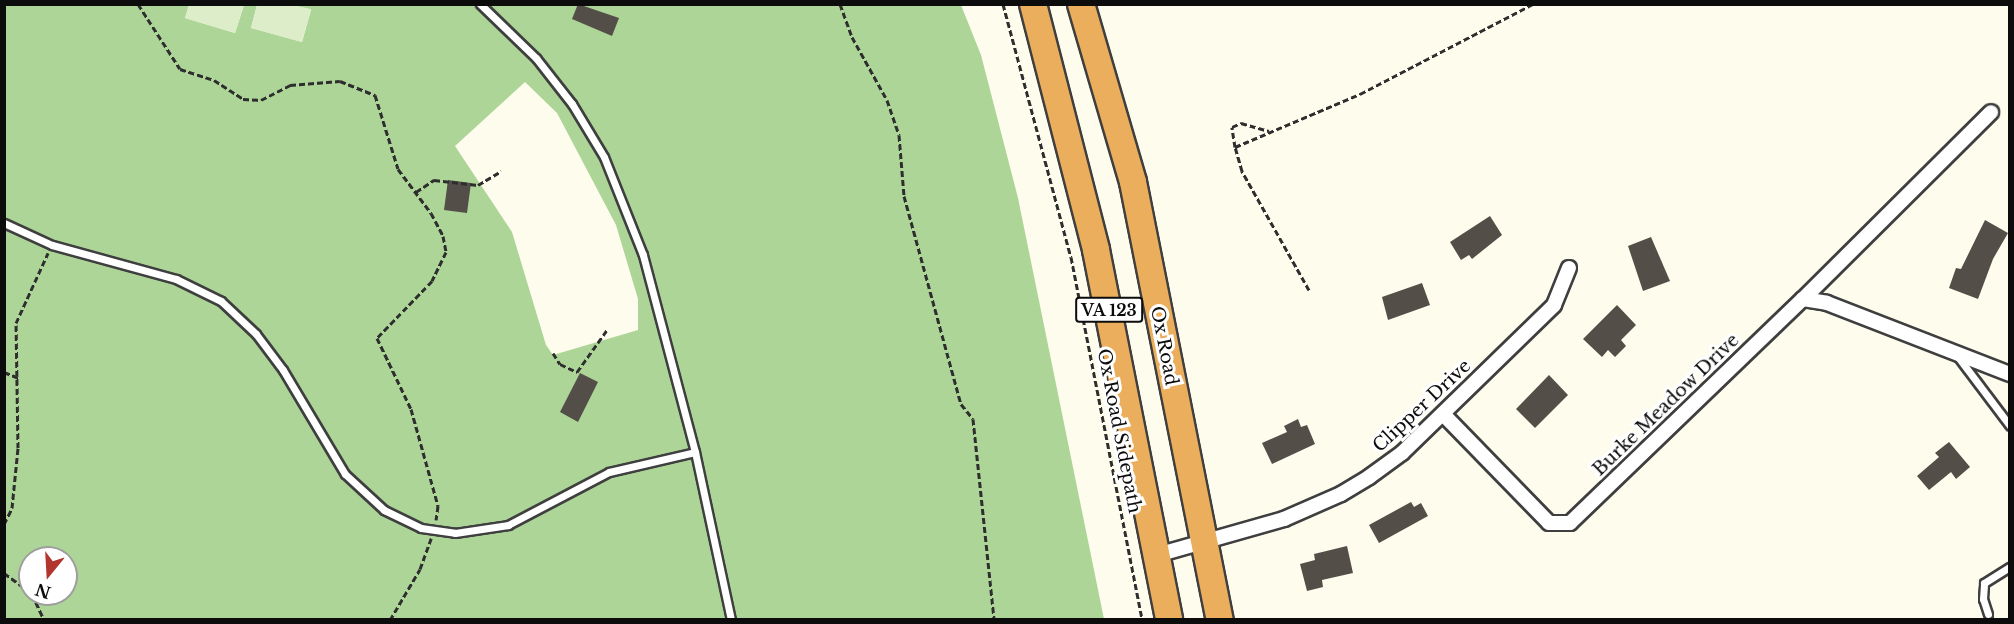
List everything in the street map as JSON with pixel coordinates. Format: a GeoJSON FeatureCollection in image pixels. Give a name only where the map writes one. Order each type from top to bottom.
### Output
{"type":"FeatureCollection","features":[{"type":"Feature","properties":{"kind":"highway","name":"VA 123"},"geometry":{"type":"LineString","coordinates":[[1033,4],[1096,250],[1169,620]]}},
{"type":"Feature","properties":{"kind":"highway","name":"Ox Road"},"geometry":{"type":"LineString","coordinates":[[1081,4],[1133,183],[1220,620]]}},
{"type":"Feature","properties":{"kind":"street","name":"Burke Meadow Drive"},"geometry":{"type":"LineString","coordinates":[[1443,414],[1549,523],[1570,523],[1803,299],[1991,112]]}},
{"type":"Feature","properties":{"kind":"street","name":"Clipper Drive"},"geometry":{"type":"LineString","coordinates":[[1157,555],[1284,519],[1341,494],[1402,453],[1554,305],[1569,268]]}},
{"type":"Feature","properties":{"kind":"street"},"geometry":{"type":"LineString","coordinates":[[1803,299],[1827,303],[2010,374]]}},
{"type":"Feature","properties":{"kind":"lane"},"geometry":{"type":"LineString","coordinates":[[480,4],[536,58],[572,104],[604,157],[643,255],[695,452],[731,620]]}},
{"type":"Feature","properties":{"kind":"lane"},"geometry":{"type":"LineString","coordinates":[[4,223],[52,245],[176,279],[230,308],[283,370],[345,474],[384,510],[421,528],[455,533],[508,525],[609,472],[695,452]]}},
{"type":"Feature","properties":{"kind":"lane"},"geometry":{"type":"LineString","coordinates":[[1954,353],[2010,426]]}},
{"type":"Feature","properties":{"kind":"lane"},"geometry":{"type":"LineString","coordinates":[[1988,614],[1983,599],[1984,583],[2010,567]]}},
{"type":"Feature","properties":{"kind":"path"},"geometry":{"type":"LineString","coordinates":[[138,4],[180,69],[214,80],[243,99],[261,100],[290,85],[340,81],[375,95],[398,169],[416,192],[443,236],[446,252],[432,281],[386,327],[377,344],[411,409],[438,506],[435,523]]}},
{"type":"Feature","properties":{"kind":"path"},"geometry":{"type":"LineString","coordinates":[[840,4],[852,37],[887,100],[899,135],[904,196],[962,404],[973,419],[994,620]]}},
{"type":"Feature","properties":{"kind":"path","name":"Ox Road Sidepath"},"geometry":{"type":"LineString","coordinates":[[1003,4],[1071,257],[1142,620]]}},
{"type":"Feature","properties":{"kind":"path"},"geometry":{"type":"LineString","coordinates":[[1235,147],[1360,94],[1533,4]]}},
{"type":"Feature","properties":{"kind":"path"},"geometry":{"type":"LineString","coordinates":[[1269,131],[1241,123],[1232,127],[1242,171],[1309,290]]}},
{"type":"Feature","properties":{"kind":"path"},"geometry":{"type":"LineString","coordinates":[[416,192],[434,180],[478,185],[501,171]]}},
{"type":"Feature","properties":{"kind":"path"},"geometry":{"type":"LineString","coordinates":[[4,524],[12,508],[18,448],[19,378],[16,323],[52,245]]}},
{"type":"Feature","properties":{"kind":"path"},"geometry":{"type":"LineString","coordinates":[[553,353],[560,364],[577,372],[607,330]]}},
{"type":"Feature","properties":{"kind":"path"},"geometry":{"type":"LineString","coordinates":[[4,372],[19,378]]}},
{"type":"Feature","properties":{"kind":"path"},"geometry":{"type":"LineString","coordinates":[[390,620],[420,569],[431,541]]}},
{"type":"Feature","properties":{"kind":"path"},"geometry":{"type":"LineString","coordinates":[[4,573],[18,583]]}},
{"type":"Feature","properties":{"kind":"path"},"geometry":{"type":"LineString","coordinates":[[37,606],[44,620]]}},
{"type":"Feature","properties":{"kind":"green space"},"geometry":{"type":"Polygon","coordinates":[[[189,4],[244,5],[235,33],[185,18],[189,4]]]}},
{"type":"Feature","properties":{"kind":"green space"},"geometry":{"type":"Polygon","coordinates":[[[4,5],[189,5],[185,18],[235,33],[244,5],[257,5],[251,28],[302,42],[311,10],[292,5],[961,5],[981,55],[1018,198],[1104,619],[5,619],[4,5]],[[525,82],[455,146],[512,232],[546,345],[553,355],[638,330],[638,299],[616,225],[557,113],[525,82]]]}},
{"type":"Feature","properties":{"kind":"green space"},"geometry":{"type":"Polygon","coordinates":[[[257,5],[292,5],[311,9],[302,42],[251,28],[257,5]]]}},
{"type":"Feature","properties":{"kind":"building"},"geometry":{"type":"Polygon","coordinates":[[[578,4],[619,18],[612,36],[572,19],[578,4]]]}},
{"type":"Feature","properties":{"kind":"building"},"geometry":{"type":"Polygon","coordinates":[[[448,180],[471,183],[467,213],[444,210],[448,180]]]}},
{"type":"Feature","properties":{"kind":"building"},"geometry":{"type":"Polygon","coordinates":[[[1490,216],[1502,235],[1472,259],[1469,255],[1461,260],[1450,242],[1490,216]]]}},
{"type":"Feature","properties":{"kind":"building"},"geometry":{"type":"Polygon","coordinates":[[[1985,220],[2008,233],[1993,259],[1978,299],[1949,288],[1956,268],[1961,269],[1985,220]]]}},
{"type":"Feature","properties":{"kind":"building"},"geometry":{"type":"Polygon","coordinates":[[[1651,237],[1670,281],[1643,291],[1628,246],[1651,237]]]}},
{"type":"Feature","properties":{"kind":"building"},"geometry":{"type":"Polygon","coordinates":[[[1422,283],[1430,305],[1388,320],[1382,297],[1422,283]]]}},
{"type":"Feature","properties":{"kind":"building"},"geometry":{"type":"Polygon","coordinates":[[[1617,305],[1636,325],[1621,340],[1626,346],[1615,357],[1608,350],[1602,357],[1583,339],[1617,305]]]}},
{"type":"Feature","properties":{"kind":"building"},"geometry":{"type":"Polygon","coordinates":[[[580,373],[598,382],[578,422],[560,412],[580,373]]]}},
{"type":"Feature","properties":{"kind":"building"},"geometry":{"type":"Polygon","coordinates":[[[1549,375],[1568,395],[1535,428],[1516,409],[1549,375]]]}},
{"type":"Feature","properties":{"kind":"building"},"geometry":{"type":"Polygon","coordinates":[[[1298,419],[1301,427],[1307,425],[1315,444],[1272,464],[1262,443],[1287,432],[1284,426],[1298,419]]]}},
{"type":"Feature","properties":{"kind":"building"},"geometry":{"type":"Polygon","coordinates":[[[1949,442],[1970,467],[1956,479],[1951,472],[1929,490],[1917,476],[1939,457],[1935,453],[1949,442]]]}},
{"type":"Feature","properties":{"kind":"building"},"geometry":{"type":"Polygon","coordinates":[[[1411,502],[1414,507],[1421,503],[1428,516],[1379,543],[1369,525],[1411,502]]]}},
{"type":"Feature","properties":{"kind":"building"},"geometry":{"type":"Polygon","coordinates":[[[1347,546],[1353,573],[1322,580],[1323,587],[1307,591],[1300,564],[1315,560],[1314,554],[1347,546]]]}}]}
